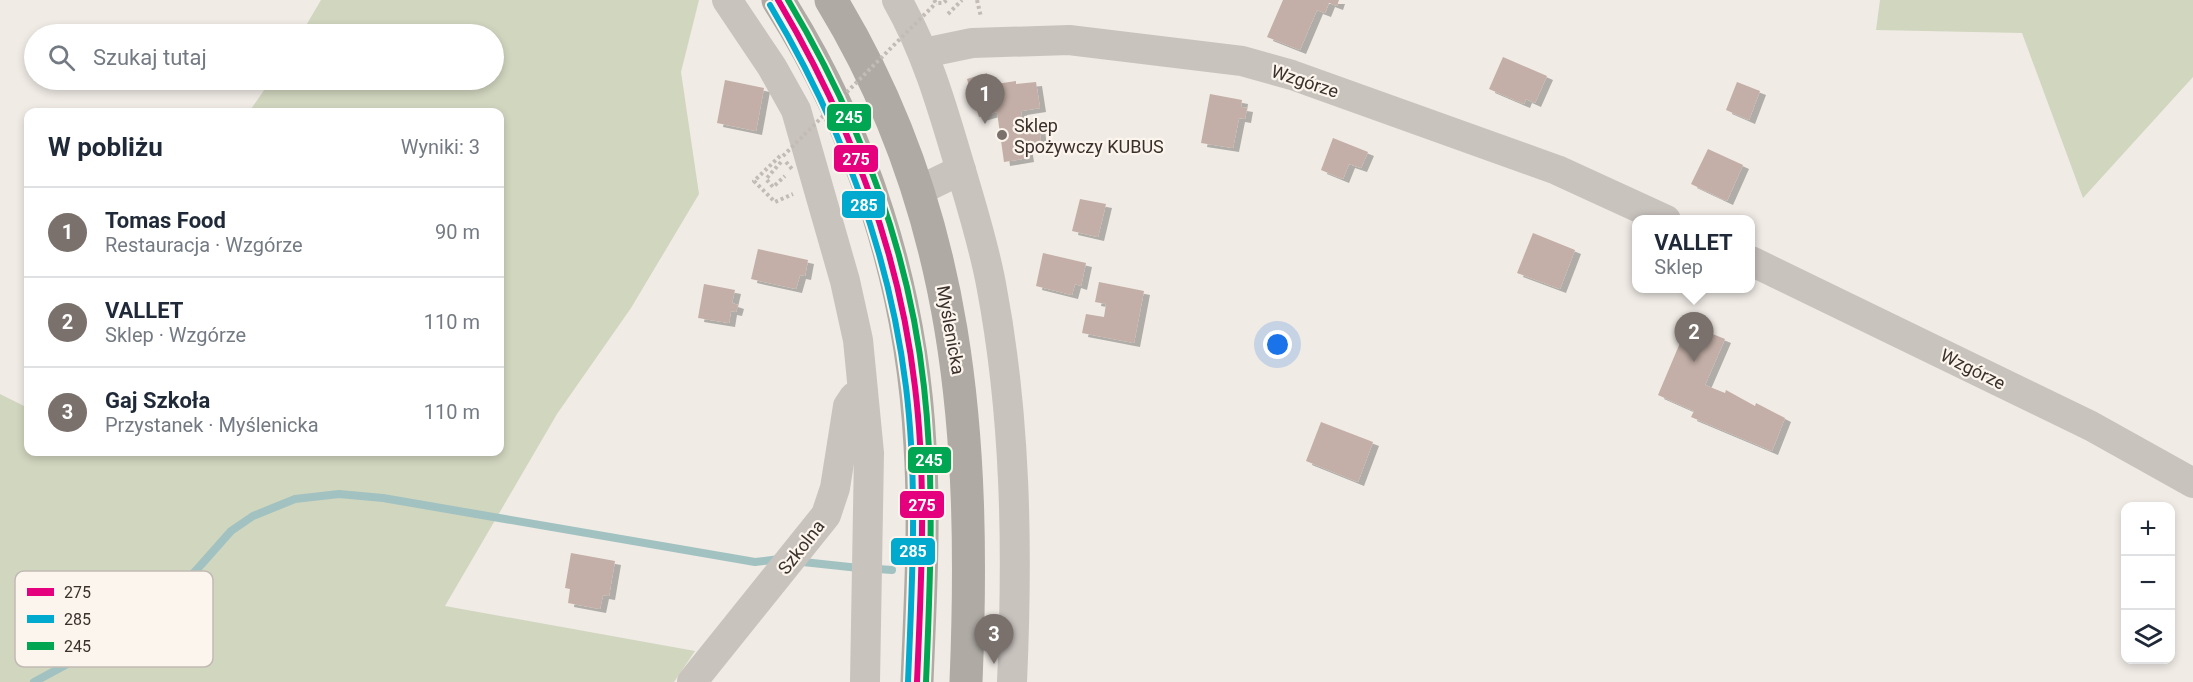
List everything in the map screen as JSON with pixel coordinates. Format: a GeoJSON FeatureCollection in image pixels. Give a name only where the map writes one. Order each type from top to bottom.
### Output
{"type":"FeatureCollection","features":[{"type":"Feature","properties":{"kind":"highway"},"geometry":{"type":"LineString","coordinates":[[778,0],[823,78],[860,160],[884,234],[903,310],[916,396],[923,498],[917,682]]}},
{"type":"Feature","properties":{"kind":"highway","name":"Myślenicka"},"geometry":{"type":"LineString","coordinates":[[831,0],[881,94],[918,191],[950,313],[965,429],[969,531],[966,682]]}},
{"type":"Feature","properties":{"kind":"street"},"geometry":{"type":"LineString","coordinates":[[727,0],[772,67],[796,110],[846,281],[858,340],[868,453],[865,682]]}},
{"type":"Feature","properties":{"kind":"street"},"geometry":{"type":"LineString","coordinates":[[897,0],[924,53],[961,170],[991,282],[1006,391],[1016,527],[1012,682]]}},
{"type":"Feature","properties":{"kind":"street","name":"Wzgórze"},"geometry":{"type":"LineString","coordinates":[[924,53],[972,43],[1069,40],[1242,61],[1292,75],[1557,170],[1657,215]]}},
{"type":"Feature","properties":{"kind":"street"},"geometry":{"type":"LineString","coordinates":[[918,191],[961,170]]}},
{"type":"Feature","properties":{"kind":"street","name":"Wzgórze"},"geometry":{"type":"LineString","coordinates":[[1755,263],[2091,426],[2193,483]]}},
{"type":"Feature","properties":{"kind":"street","name":"Szkolna"},"geometry":{"type":"LineString","coordinates":[[692,682],[826,515],[835,488],[848,406],[854,397],[863,393]]}},
{"type":"Feature","properties":{"kind":"path"},"geometry":{"type":"LineString","coordinates":[[779,180],[774,186],[767,179],[786,162],[792,169],[773,187],[766,179],[779,167],[783,156],[935,2],[943,3],[947,0]]}},
{"type":"Feature","properties":{"kind":"path"},"geometry":{"type":"LineString","coordinates":[[941,7],[947,0]]}},
{"type":"Feature","properties":{"kind":"path"},"geometry":{"type":"LineString","coordinates":[[948,14],[962,0]]}},
{"type":"Feature","properties":{"kind":"path"},"geometry":{"type":"LineString","coordinates":[[783,156],[781,155],[754,182],[775,202],[818,184]]}},
{"type":"Feature","properties":{"kind":"green space"},"geometry":{"type":"Polygon","coordinates":[[[321,0],[699,0],[681,72],[699,194],[631,308],[557,414],[445,606],[695,651],[674,682],[0,682],[0,394],[24,406],[24,456],[504,456],[504,108],[252,108],[264,90],[504,90],[504,24],[307,24],[321,0]]]}},
{"type":"Feature","properties":{"kind":"green space"},"geometry":{"type":"Polygon","coordinates":[[[1880,0],[2193,0],[2193,77],[2083,198],[2022,33],[1876,30],[1880,0]]]}},
{"type":"Feature","properties":{"kind":"building"},"geometry":{"type":"Polygon","coordinates":[[[1283,0],[1339,0],[1337,6],[1329,3],[1325,13],[1317,10],[1300,50],[1267,37],[1283,0]]]}},
{"type":"Feature","properties":{"kind":"building"},"geometry":{"type":"Polygon","coordinates":[[[1503,57],[1547,76],[1535,103],[1526,99],[1524,104],[1489,89],[1503,57]]]}},
{"type":"Feature","properties":{"kind":"building"},"geometry":{"type":"Polygon","coordinates":[[[987,73],[990,85],[1016,81],[1016,84],[1036,82],[1040,108],[1021,111],[1022,121],[1038,119],[1041,142],[1026,145],[1028,158],[1004,162],[997,112],[979,117],[967,79],[987,73]]]}},
{"type":"Feature","properties":{"kind":"building"},"geometry":{"type":"Polygon","coordinates":[[[725,80],[764,88],[756,131],[717,123],[725,80]]]}},
{"type":"Feature","properties":{"kind":"building"},"geometry":{"type":"Polygon","coordinates":[[[1737,82],[1760,91],[1749,120],[1726,110],[1737,82]]]}},
{"type":"Feature","properties":{"kind":"building"},"geometry":{"type":"Polygon","coordinates":[[[1210,94],[1242,100],[1241,107],[1247,108],[1245,119],[1239,118],[1233,148],[1201,143],[1210,94]]]}},
{"type":"Feature","properties":{"kind":"building"},"geometry":{"type":"Polygon","coordinates":[[[1333,138],[1368,152],[1361,168],[1349,164],[1343,179],[1321,170],[1333,138]]]}},
{"type":"Feature","properties":{"kind":"building"},"geometry":{"type":"Polygon","coordinates":[[[1708,149],[1743,165],[1727,201],[1691,184],[1708,149]]]}},
{"type":"Feature","properties":{"kind":"building"},"geometry":{"type":"Polygon","coordinates":[[[1080,199],[1106,204],[1098,237],[1072,231],[1080,199]]]}},
{"type":"Feature","properties":{"kind":"building"},"geometry":{"type":"Polygon","coordinates":[[[1533,233],[1575,250],[1560,289],[1517,273],[1533,233]]]}},
{"type":"Feature","properties":{"kind":"building"},"geometry":{"type":"Polygon","coordinates":[[[758,249],[808,260],[805,276],[800,275],[796,289],[751,279],[758,249]]]}},
{"type":"Feature","properties":{"kind":"building"},"geometry":{"type":"Polygon","coordinates":[[[1043,253],[1086,263],[1081,286],[1075,284],[1072,295],[1036,286],[1043,253]]]}},
{"type":"Feature","properties":{"kind":"building"},"geometry":{"type":"Polygon","coordinates":[[[1099,282],[1144,291],[1134,343],[1082,333],[1086,314],[1104,317],[1106,304],[1095,302],[1099,282]]]}},
{"type":"Feature","properties":{"kind":"building"},"geometry":{"type":"Polygon","coordinates":[[[704,284],[735,290],[732,303],[738,305],[736,312],[731,311],[729,323],[698,318],[704,284]]]}},
{"type":"Feature","properties":{"kind":"building"},"geometry":{"type":"Polygon","coordinates":[[[1688,324],[1725,339],[1705,385],[1725,393],[1726,390],[1755,406],[1756,403],[1785,418],[1772,451],[1691,417],[1694,411],[1658,395],[1688,324]]]}},
{"type":"Feature","properties":{"kind":"building"},"geometry":{"type":"Polygon","coordinates":[[[1321,422],[1373,442],[1358,482],[1306,461],[1321,422]]]}},
{"type":"Feature","properties":{"kind":"building"},"geometry":{"type":"Polygon","coordinates":[[[571,553],[615,561],[609,596],[603,595],[600,609],[568,603],[570,589],[565,588],[571,553]]]}},
{"type":"Feature","properties":{"kind":"waterway"},"geometry":{"type":"LineString","coordinates":[[195,571],[231,531],[253,516],[295,499],[339,494],[383,498],[755,562],[780,559]]}},
{"type":"Feature","properties":{"kind":"waterway"},"geometry":{"type":"LineString","coordinates":[[803,562],[859,568]]}},
{"type":"Feature","properties":{"kind":"waterway"},"geometry":{"type":"LineString","coordinates":[[878,569],[892,570]]}},
{"type":"Feature","properties":{"kind":"waterway"},"geometry":{"type":"LineString","coordinates":[[34,682],[62,667]]}},
{"type":"Feature","properties":{"kind":"transit line","name":"275"},"geometry":{"type":"LineString","coordinates":[[778,0],[804,45],[848,139],[867,186],[897,285],[915,387],[921,461],[921,571],[917,682]]}},
{"type":"Feature","properties":{"kind":"transit line","name":"245"},"geometry":{"type":"LineString","coordinates":[[788,0],[837,91],[877,186],[893,235],[917,335],[924,387],[931,498],[926,682]]}},
{"type":"Feature","properties":{"kind":"transit line","name":"285"},"geometry":{"type":"LineString","coordinates":[[770,5],[819,95],[840,142],[858,189],[888,286],[906,387],[912,461],[913,534],[908,682]]}},
{"type":"Feature","properties":{"kind":"place","name":"Tomas Food"},"geometry":{"type":"Point","coordinates":[985,124]}},
{"type":"Feature","properties":{"kind":"place","name":"Sklep Spożywczy KUBUS"},"geometry":{"type":"Point","coordinates":[1002,135]}},
{"type":"Feature","properties":{"kind":"place","name":"VALLET"},"geometry":{"type":"Point","coordinates":[1694,362]}},
{"type":"Feature","properties":{"kind":"place","name":"Gaj Szkoła"},"geometry":{"type":"Point","coordinates":[994,664]}}]}
